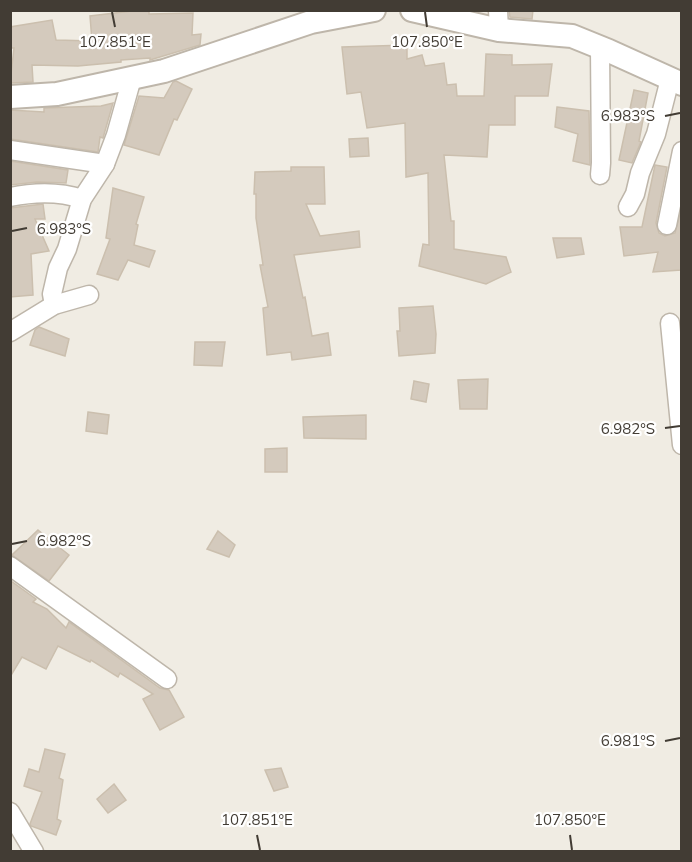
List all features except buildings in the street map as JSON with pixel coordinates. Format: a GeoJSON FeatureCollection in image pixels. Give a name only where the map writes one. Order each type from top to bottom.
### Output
{"type":"FeatureCollection","features":[{"type":"Feature","properties":{"kind":"street"},"geometry":{"type":"LineString","coordinates":[[10,97],[57,94],[164,71],[311,22],[374,10]]}},
{"type":"Feature","properties":{"kind":"street"},"geometry":{"type":"LineString","coordinates":[[419,11],[439,18],[499,20],[572,36],[676,81],[640,173],[635,194],[628,207]]}},
{"type":"Feature","properties":{"kind":"street"},"geometry":{"type":"LineString","coordinates":[[600,48],[600,175]]}},
{"type":"Feature","properties":{"kind":"street"},"geometry":{"type":"LineString","coordinates":[[54,304],[53,282],[67,249],[82,199],[105,164],[132,78]]}},
{"type":"Feature","properties":{"kind":"street"},"geometry":{"type":"LineString","coordinates":[[10,150],[105,164]]}},
{"type":"Feature","properties":{"kind":"street"},"geometry":{"type":"LineString","coordinates":[[667,225],[681,151]]}},
{"type":"Feature","properties":{"kind":"street"},"geometry":{"type":"LineString","coordinates":[[10,197],[33,193],[55,193],[82,199]]}},
{"type":"Feature","properties":{"kind":"street"},"geometry":{"type":"LineString","coordinates":[[10,332],[54,304],[88,295]]}},
{"type":"Feature","properties":{"kind":"street"},"geometry":{"type":"LineString","coordinates":[[670,323],[681,445]]}},
{"type":"Feature","properties":{"kind":"street"},"geometry":{"type":"LineString","coordinates":[[10,566],[166,679]]}},
{"type":"Feature","properties":{"kind":"street"},"geometry":{"type":"LineString","coordinates":[[10,812],[34,852]]}}]}
